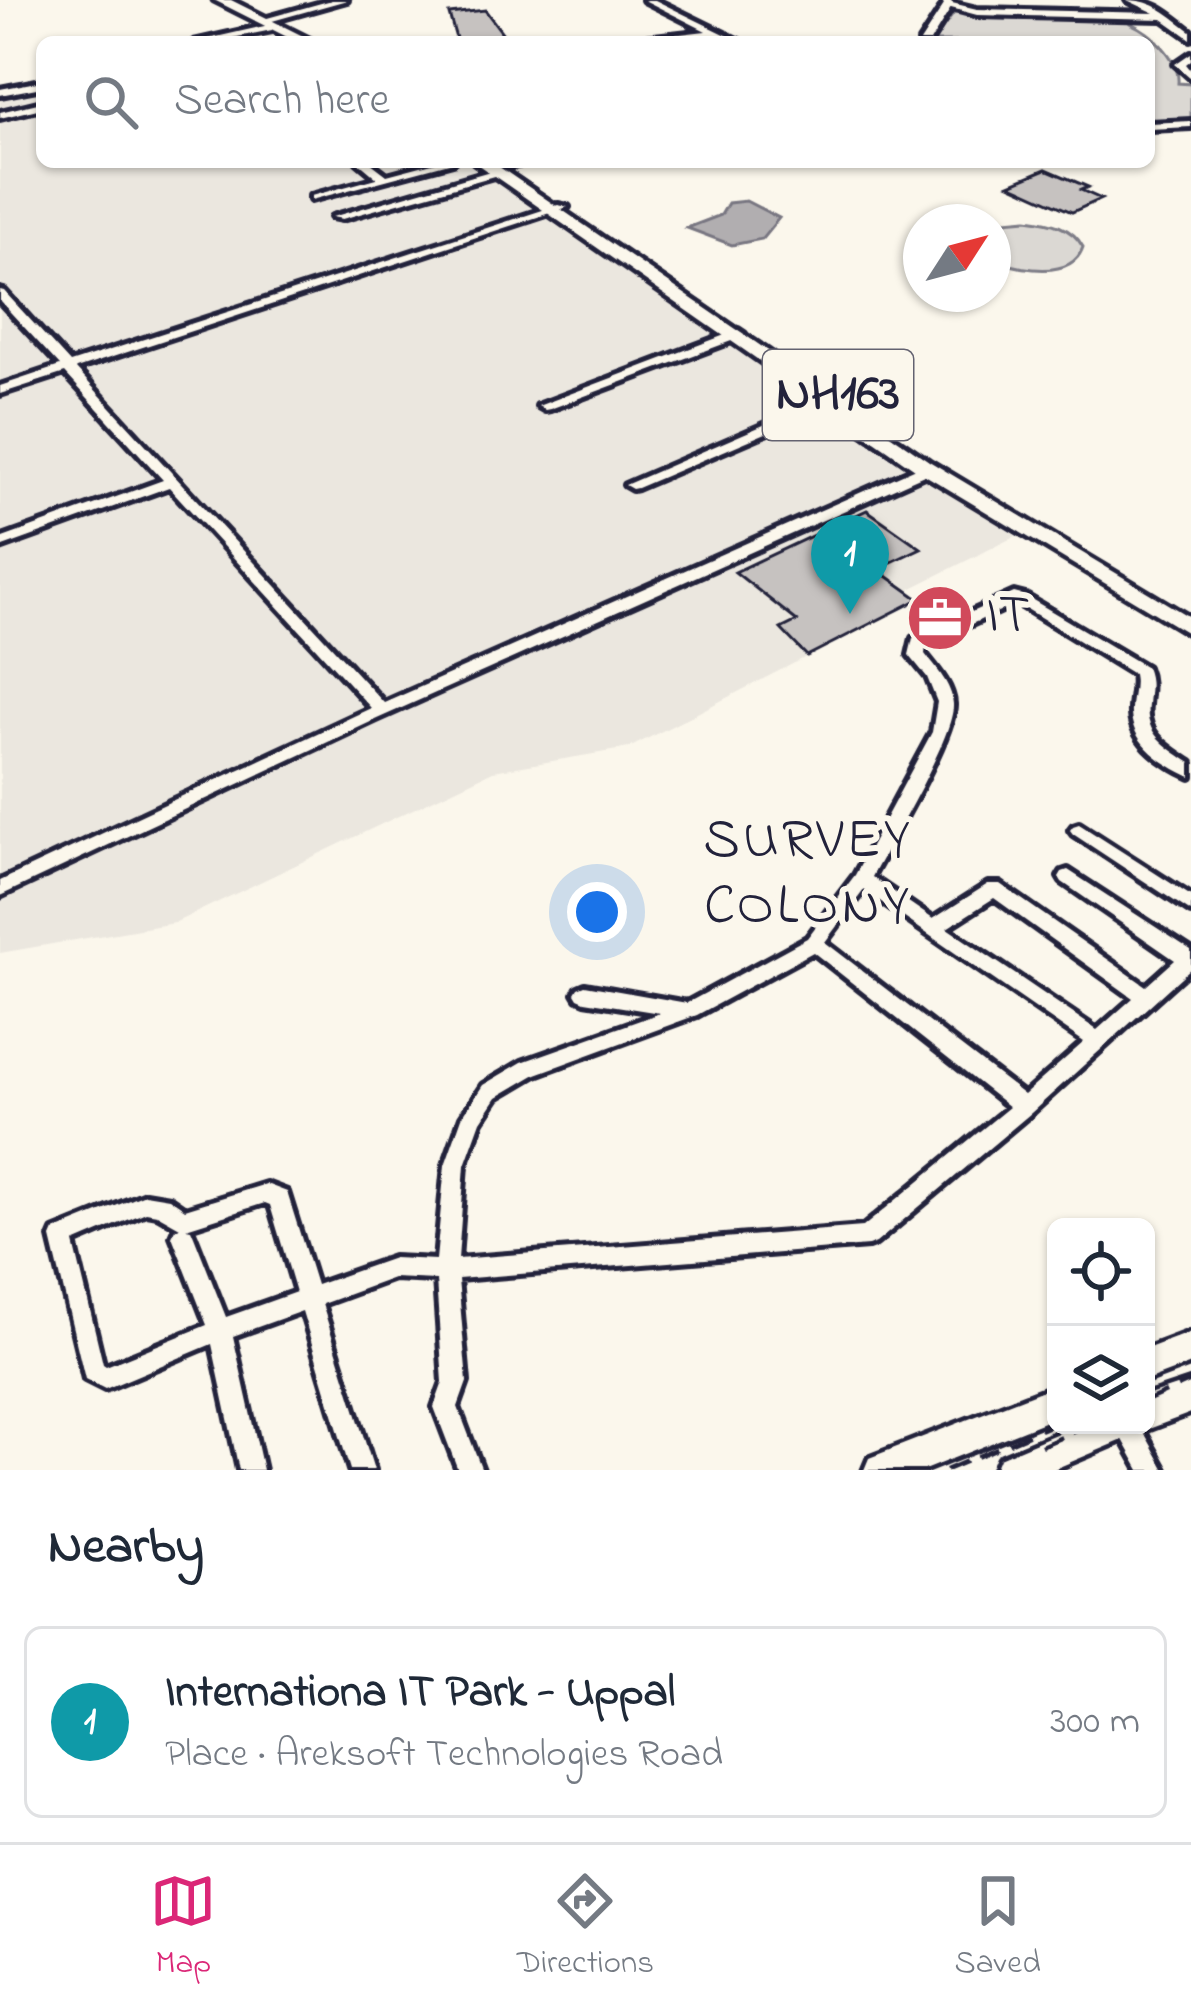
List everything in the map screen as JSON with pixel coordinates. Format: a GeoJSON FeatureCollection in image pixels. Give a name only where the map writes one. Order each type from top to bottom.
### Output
{"type":"FeatureCollection","features":[{"type":"Feature","properties":{"kind":"highway"},"geometry":{"type":"LineString","coordinates":[[216,0],[294,36]]}},
{"type":"Feature","properties":{"kind":"highway"},"geometry":{"type":"LineString","coordinates":[[272,27],[287,36]]}},
{"type":"Feature","properties":{"kind":"highway","name":"NH163"},"geometry":{"type":"LineString","coordinates":[[497,168],[994,500],[1191,613]]}},
{"type":"Feature","properties":{"kind":"highway","name":"NH163"},"geometry":{"type":"LineString","coordinates":[[557,208],[925,466],[1191,628]]}},
{"type":"Feature","properties":{"kind":"highway"},"geometry":{"type":"LineString","coordinates":[[1155,1362],[1191,1348]]}},
{"type":"Feature","properties":{"kind":"highway"},"geometry":{"type":"LineString","coordinates":[[1155,1410],[1191,1396]]}},
{"type":"Feature","properties":{"kind":"highway"},"geometry":{"type":"LineString","coordinates":[[881,1470],[1047,1405]]}},
{"type":"Feature","properties":{"kind":"highway"},"geometry":{"type":"LineString","coordinates":[[1012,1470],[1088,1434]]}},
{"type":"Feature","properties":{"kind":"street"},"geometry":{"type":"LineString","coordinates":[[256,36],[343,0]]}},
{"type":"Feature","properties":{"kind":"street"},"geometry":{"type":"LineString","coordinates":[[648,0],[723,36]]}},
{"type":"Feature","properties":{"kind":"street"},"geometry":{"type":"LineString","coordinates":[[1131,0],[1167,16],[1191,36]]}},
{"type":"Feature","properties":{"kind":"street"},"geometry":{"type":"LineString","coordinates":[[929,36],[948,2],[977,12],[1167,16]]}},
{"type":"Feature","properties":{"kind":"street"},"geometry":{"type":"LineString","coordinates":[[228,36],[272,27]]}},
{"type":"Feature","properties":{"kind":"street"},"geometry":{"type":"LineString","coordinates":[[709,36],[716,33]]}},
{"type":"Feature","properties":{"kind":"street"},"geometry":{"type":"LineString","coordinates":[[1191,56],[1180,64],[1191,75]]}},
{"type":"Feature","properties":{"kind":"street"},"geometry":{"type":"LineString","coordinates":[[0,82],[36,75]]}},
{"type":"Feature","properties":{"kind":"street"},"geometry":{"type":"LineString","coordinates":[[0,92],[36,85]]}},
{"type":"Feature","properties":{"kind":"street"},"geometry":{"type":"LineString","coordinates":[[0,116],[36,107]]}},
{"type":"Feature","properties":{"kind":"street"},"geometry":{"type":"LineString","coordinates":[[1155,124],[1191,123]]}},
{"type":"Feature","properties":{"kind":"street"},"geometry":{"type":"LineString","coordinates":[[371,168],[385,179]]}},
{"type":"Feature","properties":{"kind":"street"},"geometry":{"type":"LineString","coordinates":[[315,198],[426,168]]}},
{"type":"Feature","properties":{"kind":"street"},"geometry":{"type":"LineString","coordinates":[[338,217],[483,168]]}},
{"type":"Feature","properties":{"kind":"street"},"geometry":{"type":"LineString","coordinates":[[0,390],[557,208]]}},
{"type":"Feature","properties":{"kind":"street"},"geometry":{"type":"LineString","coordinates":[[0,294],[382,710]]}},
{"type":"Feature","properties":{"kind":"street"},"geometry":{"type":"LineString","coordinates":[[545,406],[738,334]]}},
{"type":"Feature","properties":{"kind":"street"},"geometry":{"type":"LineString","coordinates":[[632,485],[831,400]]}},
{"type":"Feature","properties":{"kind":"street"},"geometry":{"type":"LineString","coordinates":[[0,889],[382,710],[925,466]]}},
{"type":"Feature","properties":{"kind":"street"},"geometry":{"type":"LineString","coordinates":[[0,544],[170,482]]}},
{"type":"Feature","properties":{"kind":"street"},"geometry":{"type":"LineString","coordinates":[[470,1470],[446,1407],[455,1382],[446,1270],[455,1165],[472,1118],[490,1091],[529,1068],[690,1010],[814,943],[862,879],[940,732],[945,702],[934,675],[917,656],[919,642],[1014,598],[1140,671],[1145,684],[1138,713],[1143,735],[1191,771]]}},
{"type":"Feature","properties":{"kind":"street"},"geometry":{"type":"LineString","coordinates":[[1078,830],[1191,905]]}},
{"type":"Feature","properties":{"kind":"street"},"geometry":{"type":"LineString","coordinates":[[362,1470],[309,1297],[279,1199],[272,1194],[183,1219],[161,1205],[145,1203],[62,1238],[98,1377],[309,1297],[393,1268],[446,1270],[868,1236],[1024,1107],[1190,958],[1068,877]]}},
{"type":"Feature","properties":{"kind":"street"},"geometry":{"type":"LineString","coordinates":[[862,879],[1095,1039]]}},
{"type":"Feature","properties":{"kind":"street"},"geometry":{"type":"LineString","coordinates":[[936,926],[994,889],[1145,997]]}},
{"type":"Feature","properties":{"kind":"street"},"geometry":{"type":"LineString","coordinates":[[814,943],[1024,1107]]}},
{"type":"Feature","properties":{"kind":"street"},"geometry":{"type":"LineString","coordinates":[[585,994],[690,1010]]}},
{"type":"Feature","properties":{"kind":"street"},"geometry":{"type":"LineString","coordinates":[[183,1236],[220,1330],[251,1470]]}},
{"type":"Feature","properties":{"kind":"street"},"geometry":{"type":"LineString","coordinates":[[1142,1434],[1153,1470]]}},
{"type":"Feature","properties":{"kind":"shaded area"},"geometry":{"type":"Polygon","coordinates":[[[954,13],[1132,16],[1130,23],[1151,36],[937,36],[954,13]]]}},
{"type":"Feature","properties":{"kind":"shaded area"},"geometry":{"type":"Polygon","coordinates":[[[1155,39],[1174,64],[1178,83],[1191,84],[1191,120],[1155,121],[1155,39]]]}},
{"type":"Feature","properties":{"kind":"shaded area"},"geometry":{"type":"Polygon","coordinates":[[[36,87],[36,168],[477,168],[1016,536],[908,590],[812,654],[629,748],[493,771],[174,923],[0,953],[0,95],[36,87]]]}},
{"type":"Feature","properties":{"kind":"shaded area"},"geometry":{"type":"Polygon","coordinates":[[[746,201],[779,218],[762,239],[732,245],[687,228],[721,215],[728,203],[746,201]]]}},
{"type":"Feature","properties":{"kind":"shaded area"},"geometry":{"type":"Polygon","coordinates":[[[1011,220],[1051,224],[1073,234],[1083,247],[1068,265],[1056,268],[1011,264],[1011,220]]]}},
{"type":"Feature","properties":{"kind":"building"},"geometry":{"type":"Polygon","coordinates":[[[485,10],[504,36],[455,36],[449,14],[485,10]]]}},
{"type":"Feature","properties":{"kind":"building"},"geometry":{"type":"Polygon","coordinates":[[[1046,169],[1088,187],[1081,190],[1101,199],[1072,212],[1010,184],[1046,169]]]}},
{"type":"Feature","properties":{"kind":"building"},"geometry":{"type":"Polygon","coordinates":[[[867,510],[921,548],[877,569],[919,599],[807,656],[781,629],[797,621],[735,572],[867,510]]]}},
{"type":"Feature","properties":{"kind":"railway"},"geometry":{"type":"LineString","coordinates":[[1155,1397],[1191,1381]]}},
{"type":"Feature","properties":{"kind":"railway"},"geometry":{"type":"LineString","coordinates":[[946,1470],[1047,1427]]}},
{"type":"Feature","properties":{"kind":"railway"},"geometry":{"type":"LineString","coordinates":[[1041,1446],[1069,1434]]}},
{"type":"Feature","properties":{"kind":"place","name":"Internationa IT Park - Uppal"},"geometry":{"type":"Point","coordinates":[850,614]}},
{"type":"Feature","properties":{"kind":"place","name":"IT"},"geometry":{"type":"Point","coordinates":[940,618]}},
{"type":"Feature","properties":{"kind":"district","name":"SURVEY COLONY"},"geometry":{"type":"Point","coordinates":[808,875]}}]}
